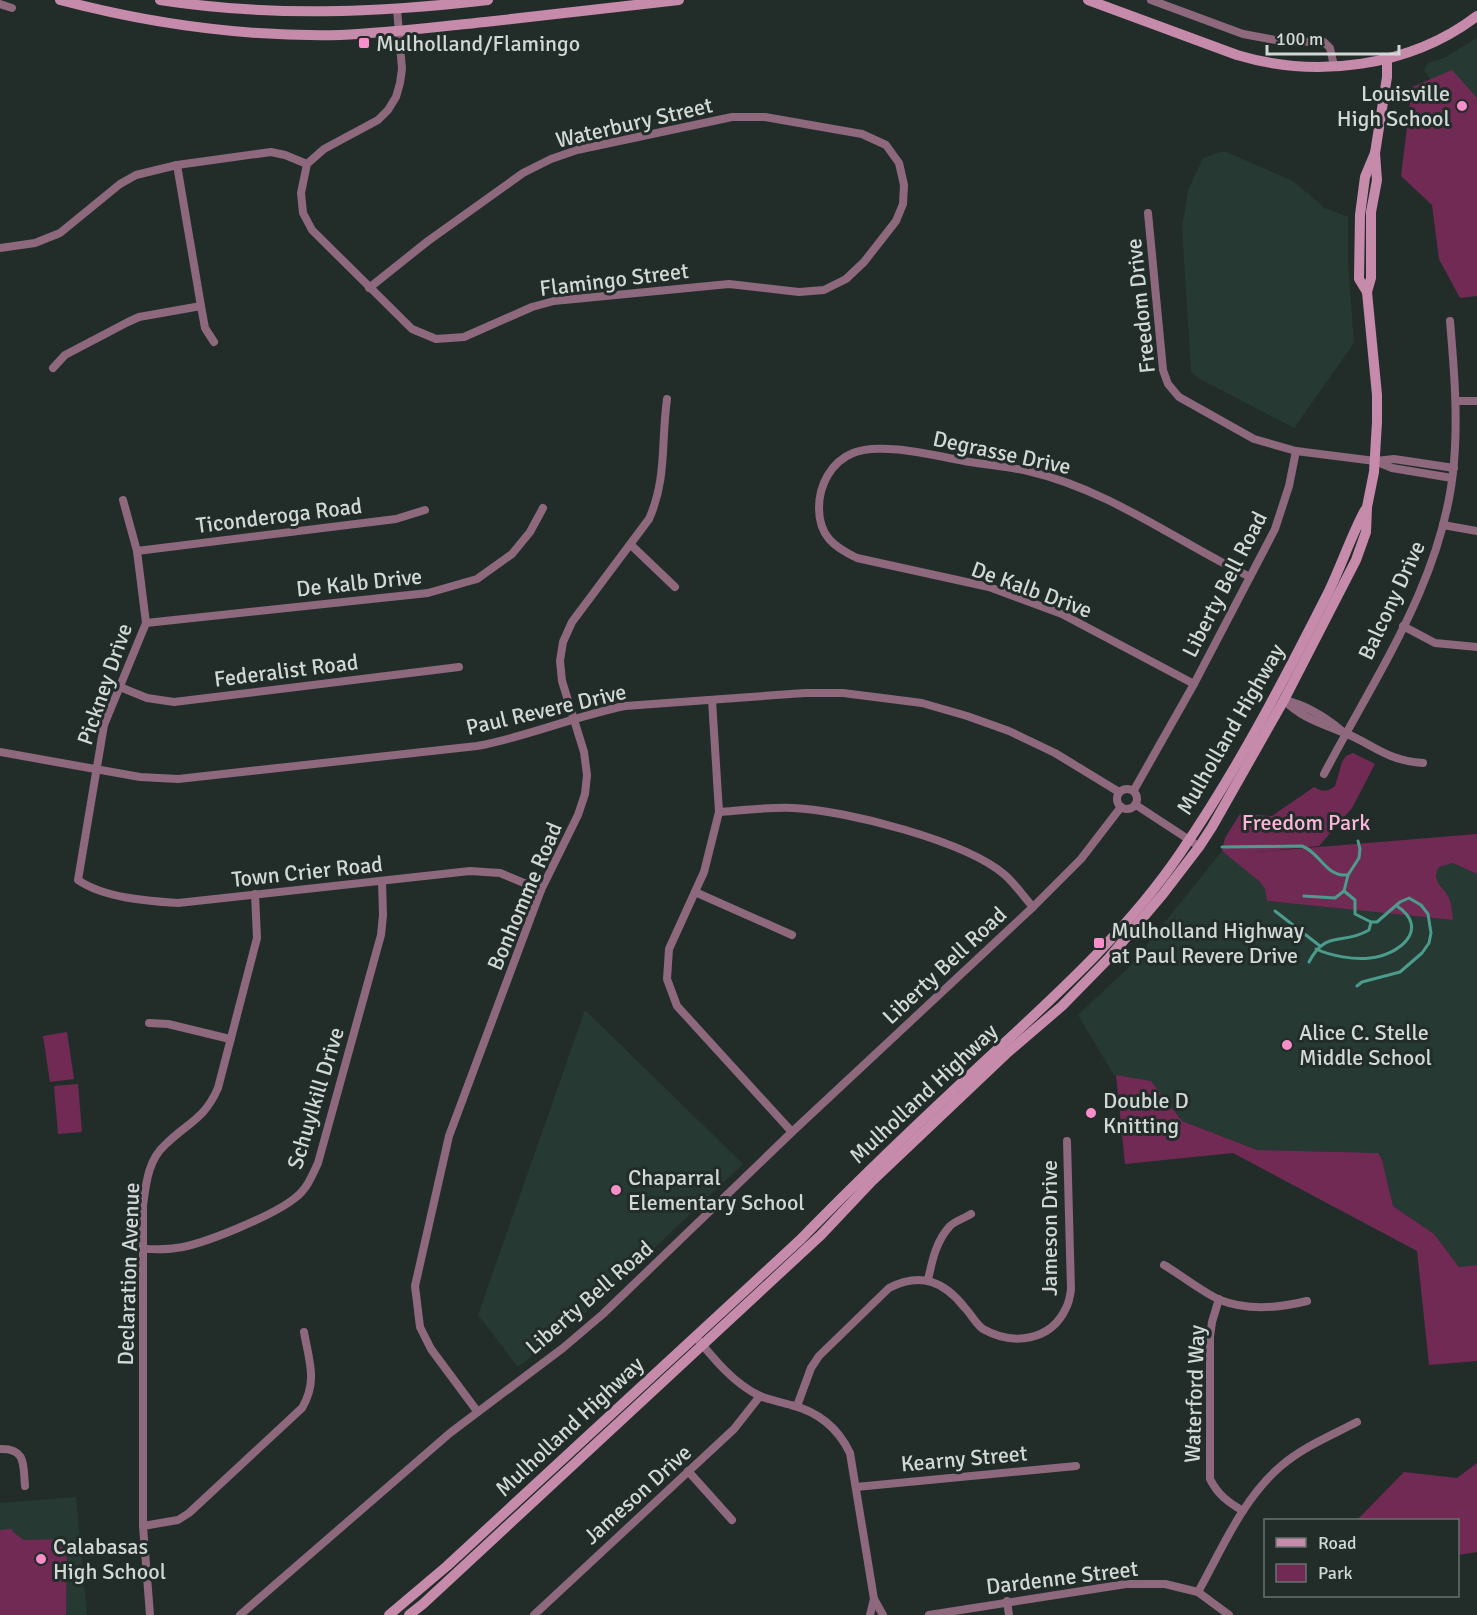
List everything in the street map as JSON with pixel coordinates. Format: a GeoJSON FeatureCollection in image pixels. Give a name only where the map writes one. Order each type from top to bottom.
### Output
{"type":"FeatureCollection","features":[{"type":"Feature","properties":{"kind":"main road"},"geometry":{"type":"LineString","coordinates":[[60,0],[183,26],[236,32],[340,34],[399,31],[679,0]]}},
{"type":"Feature","properties":{"kind":"main road"},"geometry":{"type":"LineString","coordinates":[[160,0],[210,7],[279,12],[397,9],[488,0]]}},
{"type":"Feature","properties":{"kind":"main road"},"geometry":{"type":"LineString","coordinates":[[1088,0],[1258,62],[1301,67],[1334,66],[1387,58],[1414,51],[1437,42],[1477,16]]}},
{"type":"Feature","properties":{"kind":"main road","name":"Mulholland Highway"},"geometry":{"type":"LineString","coordinates":[[389,1615],[821,1235],[872,1181],[1006,1054],[1062,1006],[1108,959],[1199,847],[1279,698],[1355,528],[1367,507],[1375,461],[1377,395],[1367,292],[1359,279],[1360,215],[1365,177],[1375,153],[1387,77],[1387,58]]}},
{"type":"Feature","properties":{"kind":"main road","name":"Mulholland Highway"},"geometry":{"type":"LineString","coordinates":[[409,1615],[699,1341],[850,1189],[1099,953],[1140,906],[1191,841],[1279,698]]}},
{"type":"Feature","properties":{"kind":"street"},"geometry":{"type":"LineString","coordinates":[[1151,0],[1244,34],[1281,41],[1324,42],[1330,48],[1334,66]]}},
{"type":"Feature","properties":{"kind":"street"},"geometry":{"type":"LineString","coordinates":[[0,4],[12,8]]}},
{"type":"Feature","properties":{"kind":"street"},"geometry":{"type":"LineString","coordinates":[[0,248],[35,243],[60,233],[120,184],[152,170],[270,152],[285,154],[307,164],[324,149],[378,120],[396,97],[402,69],[397,9]]}},
{"type":"Feature","properties":{"kind":"street","name":"Waterbury Street"},"geometry":{"type":"LineString","coordinates":[[369,288],[428,241],[523,173],[551,159],[577,150],[732,117],[765,117],[862,134],[886,144],[899,163]]}},
{"type":"Feature","properties":{"kind":"street","name":"Flamingo Street"},"geometry":{"type":"LineString","coordinates":[[307,164],[301,193],[303,213],[312,230],[412,329],[436,339],[464,337],[532,307],[554,301],[729,284],[799,292],[824,290],[846,279],[864,262],[896,221],[903,204],[904,184],[899,163]]}},
{"type":"Feature","properties":{"kind":"street"},"geometry":{"type":"LineString","coordinates":[[177,165],[205,328],[214,342]]}},
{"type":"Feature","properties":{"kind":"street","name":"Freedom Drive"},"geometry":{"type":"LineString","coordinates":[[1148,213],[1163,370],[1168,384],[1179,397],[1254,439],[1296,451],[1375,461],[1394,459],[1454,468]]}},
{"type":"Feature","properties":{"kind":"street"},"geometry":{"type":"LineString","coordinates":[[53,368],[65,355],[128,321],[201,306]]}},
{"type":"Feature","properties":{"kind":"street","name":"Balcony Drive"},"geometry":{"type":"LineString","coordinates":[[1324,774],[1403,626],[1430,569],[1443,525],[1454,468],[1457,401],[1450,321]]}},
{"type":"Feature","properties":{"kind":"street","name":"Bonhomme Road"},"geometry":{"type":"LineString","coordinates":[[477,1411],[431,1349],[420,1327],[415,1287],[449,1136],[541,890],[578,815],[585,794],[587,775],[584,752],[562,681],[560,661],[563,642],[572,622],[631,545],[649,519],[658,500],[662,479],[663,427],[667,399]]}},
{"type":"Feature","properties":{"kind":"street"},"geometry":{"type":"LineString","coordinates":[[1457,401],[1477,401]]}},
{"type":"Feature","properties":{"kind":"street","name":"Degrasse Drive"},"geometry":{"type":"LineString","coordinates":[[819,495],[824,480],[836,464],[853,453],[872,449],[900,450],[1028,471],[1076,486],[1123,507],[1250,577]]}},
{"type":"Feature","properties":{"kind":"street","name":"Liberty Bell Road"},"geometry":{"type":"LineString","coordinates":[[1134,790],[1194,684],[1275,529],[1289,486],[1296,451]]}},
{"type":"Feature","properties":{"kind":"street","name":"Freedom Drive"},"geometry":{"type":"LineString","coordinates":[[1375,461],[1392,468],[1452,478]]}},
{"type":"Feature","properties":{"kind":"street","name":"De Kalb Drive"},"geometry":{"type":"LineString","coordinates":[[819,495],[819,516],[826,536],[838,549],[857,558],[989,587],[1062,614],[1194,684]]}},
{"type":"Feature","properties":{"kind":"street","name":"Pickney Drive"},"geometry":{"type":"LineString","coordinates":[[78,880],[104,725],[146,623],[138,551],[123,500]]}},
{"type":"Feature","properties":{"kind":"street","name":"De Kalb Drive"},"geometry":{"type":"LineString","coordinates":[[146,623],[428,593],[477,579],[512,554],[530,532],[543,508]]}},
{"type":"Feature","properties":{"kind":"street","name":"Ticonderoga Road"},"geometry":{"type":"LineString","coordinates":[[138,551],[396,519],[425,510]]}},
{"type":"Feature","properties":{"kind":"street"},"geometry":{"type":"LineString","coordinates":[[1443,525],[1477,531]]}},
{"type":"Feature","properties":{"kind":"street"},"geometry":{"type":"LineString","coordinates":[[631,545],[675,587]]}},
{"type":"Feature","properties":{"kind":"street"},"geometry":{"type":"LineString","coordinates":[[1403,626],[1436,643],[1477,647]]}},
{"type":"Feature","properties":{"kind":"street","name":"Federalist Road"},"geometry":{"type":"LineString","coordinates":[[120,687],[147,698],[174,702],[459,667]]}},
{"type":"Feature","properties":{"kind":"street","name":"Paul Revere Drive"},"geometry":{"type":"LineString","coordinates":[[0,752],[140,777],[178,779],[477,746],[507,740],[625,706],[805,693],[843,693],[922,703],[967,716],[1055,753],[1119,792]]}},
{"type":"Feature","properties":{"kind":"street"},"geometry":{"type":"LineString","coordinates":[[1279,698],[1314,721],[1388,756],[1404,762],[1423,763]]}},
{"type":"Feature","properties":{"kind":"street"},"geometry":{"type":"LineString","coordinates":[[712,700],[719,812],[704,872],[669,950],[667,980],[677,1006],[792,1132]]}},
{"type":"Feature","properties":{"kind":"street"},"geometry":{"type":"LineString","coordinates":[[1124,789],[1134,790],[1137,795],[1136,805],[1128,809],[1121,807],[1117,802],[1119,792],[1124,789]]}},
{"type":"Feature","properties":{"kind":"street"},"geometry":{"type":"LineString","coordinates":[[1136,805],[1191,841]]}},
{"type":"Feature","properties":{"kind":"street","name":"Liberty Bell Road"},"geometry":{"type":"LineString","coordinates":[[240,1615],[477,1411],[563,1348],[603,1314],[792,1132],[1032,907],[1081,859],[1121,807]]}},
{"type":"Feature","properties":{"kind":"street"},"geometry":{"type":"LineString","coordinates":[[719,812],[771,808],[806,809],[870,821],[922,835],[984,861],[1006,876],[1032,907]]}},
{"type":"Feature","properties":{"kind":"street","name":"Town Crier Road"},"geometry":{"type":"LineString","coordinates":[[78,880],[122,897],[151,902],[178,903],[485,871],[500,873],[541,890]]}},
{"type":"Feature","properties":{"kind":"street","name":"Schuylkill Drive"},"geometry":{"type":"LineString","coordinates":[[143,1249],[175,1249],[207,1240],[277,1211],[297,1197],[310,1182],[318,1163],[381,935],[382,881]]}},
{"type":"Feature","properties":{"kind":"street"},"geometry":{"type":"LineString","coordinates":[[695,892],[792,935]]}},
{"type":"Feature","properties":{"kind":"street","name":"Declaration Avenue"},"geometry":{"type":"LineString","coordinates":[[150,1615],[143,1526],[143,1205],[146,1179],[153,1160],[164,1145],[200,1117],[211,1104],[218,1088],[257,938],[255,894]]}},
{"type":"Feature","properties":{"kind":"street"},"geometry":{"type":"LineString","coordinates":[[149,1023],[168,1024],[230,1039]]}},
{"type":"Feature","properties":{"kind":"street","name":"Jameson Drive"},"geometry":{"type":"LineString","coordinates":[[928,1280],[945,1287],[958,1298],[981,1327],[1003,1338],[1023,1339],[1038,1335],[1053,1327],[1066,1308],[1071,1290],[1066,1141]]}},
{"type":"Feature","properties":{"kind":"street"},"geometry":{"type":"LineString","coordinates":[[796,1406],[811,1368],[819,1356],[889,1288],[899,1283],[928,1280],[932,1258],[940,1240],[951,1225],[971,1214]]}},
{"type":"Feature","properties":{"kind":"street"},"geometry":{"type":"LineString","coordinates":[[1164,1265],[1219,1299],[1251,1307],[1282,1307],[1307,1301]]}},
{"type":"Feature","properties":{"kind":"street","name":"Waterford Way"},"geometry":{"type":"LineString","coordinates":[[1219,1299],[1210,1337],[1210,1479],[1216,1492],[1228,1503],[1243,1511]]}},
{"type":"Feature","properties":{"kind":"street"},"geometry":{"type":"LineString","coordinates":[[143,1526],[178,1520],[189,1513],[302,1408],[309,1396],[312,1380],[304,1332]]}},
{"type":"Feature","properties":{"kind":"street"},"geometry":{"type":"LineString","coordinates":[[699,1341],[736,1380],[760,1396],[796,1406],[827,1422],[843,1440],[850,1454],[856,1486],[874,1599],[871,1615],[878,1613],[883,1615]]}},
{"type":"Feature","properties":{"kind":"street","name":"Jameson Drive"},"geometry":{"type":"LineString","coordinates":[[534,1615],[734,1429],[760,1396]]}},
{"type":"Feature","properties":{"kind":"street"},"geometry":{"type":"LineString","coordinates":[[1198,1592],[1243,1511],[1260,1486],[1282,1465],[1304,1450],[1357,1422]]}},
{"type":"Feature","properties":{"kind":"street"},"geometry":{"type":"LineString","coordinates":[[0,1449],[11,1449],[21,1456],[25,1486]]}},
{"type":"Feature","properties":{"kind":"street","name":"Kearny Street"},"geometry":{"type":"LineString","coordinates":[[856,1486],[1076,1466]]}},
{"type":"Feature","properties":{"kind":"street"},"geometry":{"type":"LineString","coordinates":[[688,1471],[732,1520]]}},
{"type":"Feature","properties":{"kind":"street","name":"Dardenne Street"},"geometry":{"type":"LineString","coordinates":[[928,1615],[1126,1584],[1165,1584],[1198,1592],[1229,1615]]}},
{"type":"Feature","properties":{"kind":"street"},"geometry":{"type":"LineString","coordinates":[[874,1599],[883,1615]]}},
{"type":"Feature","properties":{"kind":"street"},"geometry":{"type":"LineString","coordinates":[[1007,1601],[1009,1615]]}},
{"type":"Feature","properties":{"kind":"shaded area","name":"Louisville High School"},"geometry":{"type":"Polygon","coordinates":[[[1477,38],[1477,144],[1469,142],[1424,70],[1428,63],[1444,58],[1477,38]]]}},
{"type":"Feature","properties":{"kind":"shaded area"},"geometry":{"type":"Polygon","coordinates":[[[1224,151],[1293,181],[1325,208],[1348,217],[1348,263],[1354,343],[1294,428],[1198,378],[1191,371],[1182,228],[1188,190],[1203,158],[1224,151]]]}},
{"type":"Feature","properties":{"kind":"shaded area","name":"Alice C. Stelle Middle School"},"geometry":{"type":"Polygon","coordinates":[[[1222,851],[1260,882],[1265,889],[1267,901],[1453,920],[1448,897],[1435,879],[1435,874],[1439,867],[1453,863],[1477,874],[1477,1265],[1459,1267],[1434,1234],[1393,1206],[1382,1160],[1377,1153],[1257,1150],[1182,1121],[1151,1081],[1114,1075],[1078,1015],[1128,968],[1222,851]]]}},
{"type":"Feature","properties":{"kind":"shaded area"},"geometry":{"type":"Polygon","coordinates":[[[585,1010],[743,1164],[590,1309],[518,1367],[478,1315],[585,1010]]]}},
{"type":"Feature","properties":{"kind":"shaded area","name":"Calabasas High School"},"geometry":{"type":"Polygon","coordinates":[[[76,1497],[87,1615],[0,1615],[0,1503],[76,1497]]]}},
{"type":"Feature","properties":{"kind":"green space"},"geometry":{"type":"Polygon","coordinates":[[[1452,70],[1477,98],[1477,296],[1460,298],[1439,259],[1432,205],[1401,176],[1412,87],[1452,70]]]}},
{"type":"Feature","properties":{"kind":"green space","name":"Freedom Park"},"geometry":{"type":"Polygon","coordinates":[[[1353,753],[1375,764],[1352,808],[1319,846],[1246,853],[1477,834],[1477,874],[1453,863],[1439,867],[1436,875],[1436,879],[1448,896],[1453,920],[1267,901],[1265,889],[1260,882],[1222,851],[1225,838],[1240,814],[1272,816],[1314,787],[1322,790],[1330,789],[1335,786],[1342,762],[1346,756],[1353,753]]]}},
{"type":"Feature","properties":{"kind":"green space"},"geometry":{"type":"Polygon","coordinates":[[[67,1032],[74,1079],[50,1082],[43,1036],[67,1032]]]}},
{"type":"Feature","properties":{"kind":"green space"},"geometry":{"type":"Polygon","coordinates":[[[1116,1075],[1151,1081],[1182,1121],[1257,1150],[1378,1153],[1382,1160],[1393,1206],[1434,1234],[1459,1267],[1477,1265],[1477,1361],[1429,1365],[1417,1251],[1233,1153],[1125,1164],[1116,1075]]]}},
{"type":"Feature","properties":{"kind":"green space"},"geometry":{"type":"Polygon","coordinates":[[[78,1084],[82,1132],[58,1134],[54,1086],[78,1084]]]}},
{"type":"Feature","properties":{"kind":"green space"},"geometry":{"type":"Polygon","coordinates":[[[1477,1463],[1477,1552],[1459,1555],[1459,1519],[1358,1519],[1404,1472],[1457,1478],[1477,1463]]]}},
{"type":"Feature","properties":{"kind":"green space"},"geometry":{"type":"Polygon","coordinates":[[[12,1529],[24,1540],[67,1539],[66,1615],[0,1615],[0,1530],[12,1529]]]}},
{"type":"Feature","properties":{"kind":"waterway"},"geometry":{"type":"LineString","coordinates":[[1304,896],[1335,898],[1344,891],[1348,875],[1359,858],[1358,841]]}},
{"type":"Feature","properties":{"kind":"waterway"},"geometry":{"type":"LineString","coordinates":[[1222,847],[1302,846],[1314,854],[1328,869],[1340,875],[1348,875]]}},
{"type":"Feature","properties":{"kind":"waterway"},"geometry":{"type":"LineString","coordinates":[[1344,891],[1355,900],[1355,914],[1371,922],[1377,922],[1400,902],[1409,898],[1421,905],[1428,914],[1431,933],[1429,943],[1422,953],[1400,972],[1362,982],[1357,986]]}},
{"type":"Feature","properties":{"kind":"waterway"},"geometry":{"type":"LineString","coordinates":[[1316,949],[1357,958],[1370,958],[1391,952],[1400,946],[1411,932],[1411,923],[1407,915],[1397,906]]}},
{"type":"Feature","properties":{"kind":"waterway"},"geometry":{"type":"LineString","coordinates":[[1275,911],[1320,946]]}},
{"type":"Feature","properties":{"kind":"waterway"},"geometry":{"type":"LineString","coordinates":[[1309,962],[1322,945],[1359,935],[1369,930],[1371,922]]}},
{"type":"Feature","properties":{"kind":"place","name":"Mulholland/Flamingo"},"geometry":{"type":"Point","coordinates":[364,43]}},
{"type":"Feature","properties":{"kind":"place","name":"Louisville High School"},"geometry":{"type":"Point","coordinates":[1462,106]}},
{"type":"Feature","properties":{"kind":"place","name":"Mulholland Highway at Paul Revere Drive"},"geometry":{"type":"Point","coordinates":[1099,943]}},
{"type":"Feature","properties":{"kind":"place","name":"Alice C. Stelle Middle School"},"geometry":{"type":"Point","coordinates":[1287,1045]}},
{"type":"Feature","properties":{"kind":"place","name":"Double D Knitting"},"geometry":{"type":"Point","coordinates":[1091,1113]}},
{"type":"Feature","properties":{"kind":"place","name":"Chaparral Elementary School"},"geometry":{"type":"Point","coordinates":[616,1190]}},
{"type":"Feature","properties":{"kind":"place","name":"Calabasas High School"},"geometry":{"type":"Point","coordinates":[41,1559]}}]}
